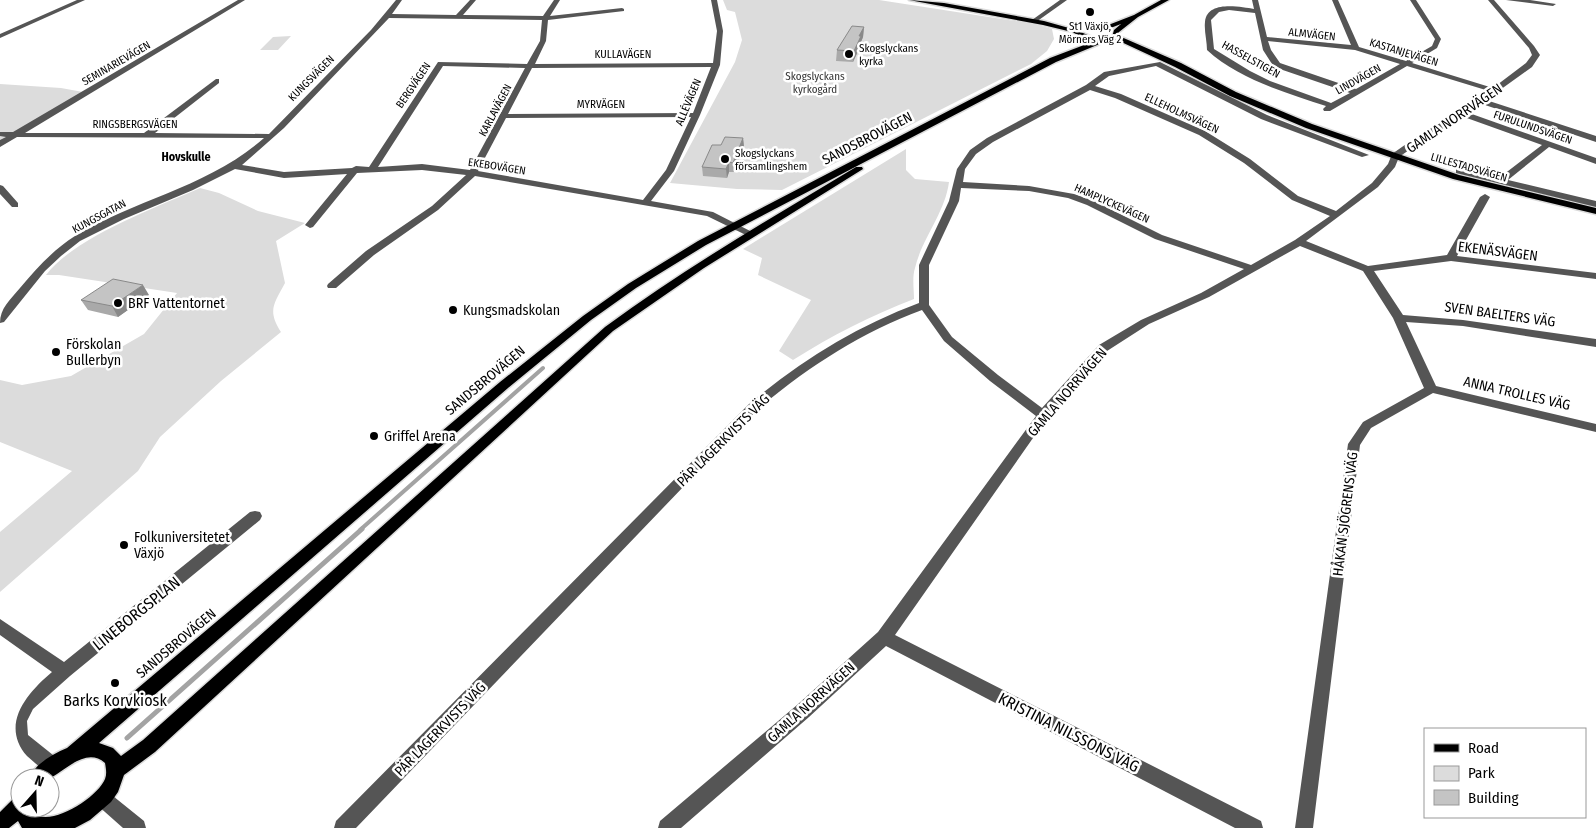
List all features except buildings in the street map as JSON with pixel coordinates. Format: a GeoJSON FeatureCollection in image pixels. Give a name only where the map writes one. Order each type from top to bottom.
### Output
{"type":"FeatureCollection","features":[{"type":"Feature","properties":{"kind":"main road"},"geometry":{"type":"LineString","coordinates":[[912,0],[1036,19],[1091,30],[1100,30],[1136,16],[1166,0]]}},
{"type":"Feature","properties":{"kind":"main road"},"geometry":{"type":"LineString","coordinates":[[1115,36],[1119,28],[1136,16]]}},
{"type":"Feature","properties":{"kind":"main road","name":"LILLESTADSVÄGEN"},"geometry":{"type":"LineString","coordinates":[[1036,19],[1160,61]]}},
{"type":"Feature","properties":{"kind":"main road","name":"SANDSBROVÄGEN"},"geometry":{"type":"LineString","coordinates":[[73,754],[557,342],[632,286],[716,236],[1061,56],[1080,43],[1085,37],[1085,32],[1091,30]]}},
{"type":"Feature","properties":{"kind":"main road","name":"LILLESTADSVÄGEN"},"geometry":{"type":"LineString","coordinates":[[1100,30],[1115,36],[1160,61],[1309,126],[1456,177],[1596,212]]}},
{"type":"Feature","properties":{"kind":"main road","name":"SANDSBROVÄGEN"},"geometry":{"type":"LineString","coordinates":[[1061,56],[1102,41],[1113,40],[1115,36]]}},
{"type":"Feature","properties":{"kind":"main road","name":"SANDSBROVÄGEN"},"geometry":{"type":"LineString","coordinates":[[116,770],[149,746],[609,329],[650,298],[720,252],[942,118]]}},
{"type":"Feature","properties":{"kind":"main road"},"geometry":{"type":"LineString","coordinates":[[26,818],[28,822],[37,827],[49,828],[78,819],[102,798],[112,784],[116,770],[114,760],[108,754],[99,750],[86,750],[73,754],[49,768]]}},
{"type":"Feature","properties":{"kind":"main road"},"geometry":{"type":"LineString","coordinates":[[0,824],[10,815]]}},
{"type":"Feature","properties":{"kind":"street"},"geometry":{"type":"LineString","coordinates":[[0,36],[82,0]]}},
{"type":"Feature","properties":{"kind":"street","name":"SEMINARIEVÄGEN"},"geometry":{"type":"LineString","coordinates":[[0,144],[242,0]]}},
{"type":"Feature","properties":{"kind":"street","name":"KUNGSVÄGEN"},"geometry":{"type":"LineString","coordinates":[[234,166],[269,136],[387,16],[399,0]]}},
{"type":"Feature","properties":{"kind":"street"},"geometry":{"type":"LineString","coordinates":[[458,16],[473,0]]}},
{"type":"Feature","properties":{"kind":"street","name":"KARLAVÄGEN"},"geometry":{"type":"LineString","coordinates":[[332,286],[370,253],[435,208],[473,173],[505,116],[543,41],[545,18],[557,0]]}},
{"type":"Feature","properties":{"kind":"street","name":"ALLÉVÄGEN"},"geometry":{"type":"LineString","coordinates":[[645,203],[670,171],[696,115],[716,65],[720,31],[716,2],[714,0]]}},
{"type":"Feature","properties":{"kind":"street"},"geometry":{"type":"LineString","coordinates":[[1036,19],[1064,0]]}},
{"type":"Feature","properties":{"kind":"street"},"geometry":{"type":"LineString","coordinates":[[1254,0],[1267,50],[1277,65],[1356,92]]}},
{"type":"Feature","properties":{"kind":"street","name":"KASTANJEVÄGEN"},"geometry":{"type":"LineString","coordinates":[[1334,0],[1356,48],[1496,91]]}},
{"type":"Feature","properties":{"kind":"street","name":"LINDVÄGEN"},"geometry":{"type":"LineString","coordinates":[[1322,112],[1436,47],[1438,39],[1413,0]]}},
{"type":"Feature","properties":{"kind":"street","name":"GAMLA NORRVÄGEN"},"geometry":{"type":"LineString","coordinates":[[667,828],[884,637],[1043,415],[1102,348],[1145,322],[1205,295],[1299,242],[1375,185],[1392,165],[1395,156],[1422,137],[1463,114],[1529,65],[1536,55],[1532,47],[1491,0]]}},
{"type":"Feature","properties":{"kind":"street"},"geometry":{"type":"LineString","coordinates":[[1509,0],[1553,4]]}},
{"type":"Feature","properties":{"kind":"street","name":"HASSELSTIGEN"},"geometry":{"type":"LineString","coordinates":[[1257,11],[1223,4],[1212,14],[1208,20],[1214,53],[1267,83],[1332,106]]}},
{"type":"Feature","properties":{"kind":"street"},"geometry":{"type":"LineString","coordinates":[[387,16],[545,18],[570,17],[622,10]]}},
{"type":"Feature","properties":{"kind":"street","name":"ALMVÄGEN"},"geometry":{"type":"LineString","coordinates":[[1265,39],[1356,48]]}},
{"type":"Feature","properties":{"kind":"street"},"geometry":{"type":"LineString","coordinates":[[1043,415],[994,378],[948,339],[924,304],[924,265],[954,201],[962,169],[972,152],[1107,74],[1160,61]]}},
{"type":"Feature","properties":{"kind":"street","name":"LILLESTADSVÄGEN"},"geometry":{"type":"LineString","coordinates":[[1160,61],[1264,117],[1365,155]]}},
{"type":"Feature","properties":{"kind":"street","name":"BERGVÄGEN"},"geometry":{"type":"LineString","coordinates":[[372,169],[441,64],[530,66]]}},
{"type":"Feature","properties":{"kind":"street","name":"KULLAVÄGEN"},"geometry":{"type":"LineString","coordinates":[[530,66],[716,65]]}},
{"type":"Feature","properties":{"kind":"street"},"geometry":{"type":"LineString","coordinates":[[147,135],[216,81]]}},
{"type":"Feature","properties":{"kind":"street","name":"ELLEHOLMSVÄGEN"},"geometry":{"type":"LineString","coordinates":[[1089,86],[1118,96],[1202,133],[1247,161],[1295,198],[1337,215]]}},
{"type":"Feature","properties":{"kind":"street"},"geometry":{"type":"LineString","coordinates":[[1481,101],[1596,139]]}},
{"type":"Feature","properties":{"kind":"street","name":"FURULUNDSVÄGEN"},"geometry":{"type":"LineString","coordinates":[[1463,114],[1596,161]]}},
{"type":"Feature","properties":{"kind":"street","name":"MYRVÄGEN"},"geometry":{"type":"LineString","coordinates":[[505,116],[696,115]]}},
{"type":"Feature","properties":{"kind":"street"},"geometry":{"type":"LineString","coordinates":[[1299,131],[1309,126]]}},
{"type":"Feature","properties":{"kind":"street","name":"RINGSBERGSVÄGEN"},"geometry":{"type":"LineString","coordinates":[[0,134],[269,136]]}},
{"type":"Feature","properties":{"kind":"street"},"geometry":{"type":"LineString","coordinates":[[1500,182],[1548,144]]}},
{"type":"Feature","properties":{"kind":"street","name":"EKEBOVÄGEN"},"geometry":{"type":"LineString","coordinates":[[234,166],[284,175],[422,167],[473,173],[710,214],[751,234]]}},
{"type":"Feature","properties":{"kind":"street","name":"KUNGSGATAN"},"geometry":{"type":"LineString","coordinates":[[0,320],[40,271],[58,254],[90,232],[120,217],[204,182],[234,166]]}},
{"type":"Feature","properties":{"kind":"street"},"geometry":{"type":"LineString","coordinates":[[310,225],[356,170]]}},
{"type":"Feature","properties":{"kind":"street","name":"LILLESTADSVÄGEN"},"geometry":{"type":"LineString","coordinates":[[1459,171],[1596,204]]}},
{"type":"Feature","properties":{"kind":"street","name":"HAMPLYCKEVÄGEN"},"geometry":{"type":"LineString","coordinates":[[958,186],[1017,186],[1073,197],[1146,232],[1251,268]]}},
{"type":"Feature","properties":{"kind":"street"},"geometry":{"type":"LineString","coordinates":[[0,188],[15,205]]}},
{"type":"Feature","properties":{"kind":"street"},"geometry":{"type":"LineString","coordinates":[[1451,258],[1485,197]]}},
{"type":"Feature","properties":{"kind":"street"},"geometry":{"type":"LineString","coordinates":[[1299,242],[1367,269],[1399,318],[1431,389]]}},
{"type":"Feature","properties":{"kind":"street","name":"EKENÄSVÄGEN"},"geometry":{"type":"LineString","coordinates":[[1367,269],[1451,258],[1596,276]]}},
{"type":"Feature","properties":{"kind":"street","name":"PÄR LAGERKVISTS VÄG"},"geometry":{"type":"LineString","coordinates":[[343,828],[752,408],[792,374],[839,342],[924,304]]}},
{"type":"Feature","properties":{"kind":"street","name":"SVEN BAELTERS VÄG"},"geometry":{"type":"LineString","coordinates":[[1399,318],[1462,323],[1596,343]]}},
{"type":"Feature","properties":{"kind":"street","name":"ANNA TROLLES VÄG"},"geometry":{"type":"LineString","coordinates":[[1431,389],[1596,428]]}},
{"type":"Feature","properties":{"kind":"street","name":"HÅKAN SJÖGRENS VÄG"},"geometry":{"type":"LineString","coordinates":[[1304,828],[1354,444],[1367,425],[1431,389]]}},
{"type":"Feature","properties":{"kind":"street","name":"LINEBORGSPLAN"},"geometry":{"type":"LineString","coordinates":[[52,765],[22,743],[19,737],[18,725],[27,704],[255,516]]}},
{"type":"Feature","properties":{"kind":"street"},"geometry":{"type":"LineString","coordinates":[[0,626],[64,672]]}},
{"type":"Feature","properties":{"kind":"street","name":"KRISTINA NILSSONS VÄG"},"geometry":{"type":"LineString","coordinates":[[884,637],[1254,828]]}},
{"type":"Feature","properties":{"kind":"street"},"geometry":{"type":"LineString","coordinates":[[102,798],[136,828]]}},
{"type":"Feature","properties":{"kind":"green space","name":"Skogslyckans kyrkogård"},"geometry":{"type":"Polygon","coordinates":[[[723,0],[879,0],[1035,24],[1052,29],[1054,39],[1047,51],[1031,64],[782,190],[737,189],[670,183],[735,62],[742,40],[735,12],[727,10],[723,0]]]}},
{"type":"Feature","properties":{"kind":"green space"},"geometry":{"type":"Polygon","coordinates":[[[291,36],[278,50],[260,50],[273,37],[291,36]]]}},
{"type":"Feature","properties":{"kind":"green space"},"geometry":{"type":"Polygon","coordinates":[[[0,84],[61,88],[83,92],[0,141],[0,84]]]}},
{"type":"Feature","properties":{"kind":"green space"},"geometry":{"type":"Polygon","coordinates":[[[906,149],[906,170],[915,179],[949,182],[943,204],[918,257],[913,279],[914,299],[852,327],[793,360],[779,351],[811,300],[758,275],[762,258],[743,249],[906,149]]]}},
{"type":"Feature","properties":{"kind":"green space"},"geometry":{"type":"Polygon","coordinates":[[[200,188],[219,193],[258,211],[305,223],[276,241],[285,283],[275,302],[273,312],[281,332],[221,381],[160,437],[138,471],[0,592],[0,532],[72,471],[0,442],[0,380],[22,385],[71,376],[144,334],[177,293],[59,275],[46,275],[59,261],[96,236],[139,214],[200,188]]]}},
{"type":"Feature","properties":{"kind":"waterway"},"geometry":{"type":"LineString","coordinates":[[360,530],[543,368]]}},
{"type":"Feature","properties":{"kind":"waterway"},"geometry":{"type":"LineString","coordinates":[[127,738],[362,529]]}},
{"type":"Feature","properties":{"kind":"place","name":"St1 Växjö, Mörners Väg 2"},"geometry":{"type":"Point","coordinates":[1090,12]}},
{"type":"Feature","properties":{"kind":"place","name":"Skogslyckans kyrka"},"geometry":{"type":"Point","coordinates":[849,54]}},
{"type":"Feature","properties":{"kind":"place","name":"Skogslyckans församlingshem"},"geometry":{"type":"Point","coordinates":[725,159]}},
{"type":"Feature","properties":{"kind":"place","name":"BRF Vattentornet"},"geometry":{"type":"Point","coordinates":[118,303]}},
{"type":"Feature","properties":{"kind":"place","name":"Kungsmadskolan"},"geometry":{"type":"Point","coordinates":[453,310]}},
{"type":"Feature","properties":{"kind":"place","name":"Förskolan Bullerbyn"},"geometry":{"type":"Point","coordinates":[56,352]}},
{"type":"Feature","properties":{"kind":"place","name":"Griffel Arena"},"geometry":{"type":"Point","coordinates":[374,436]}},
{"type":"Feature","properties":{"kind":"place","name":"Folkuniversitetet Växjö"},"geometry":{"type":"Point","coordinates":[124,545]}},
{"type":"Feature","properties":{"kind":"place","name":"Barks Korvkiosk"},"geometry":{"type":"Point","coordinates":[115,683]}},
{"type":"Feature","properties":{"kind":"district","name":"Hovskulle"},"geometry":{"type":"Point","coordinates":[186,157]}}]}
